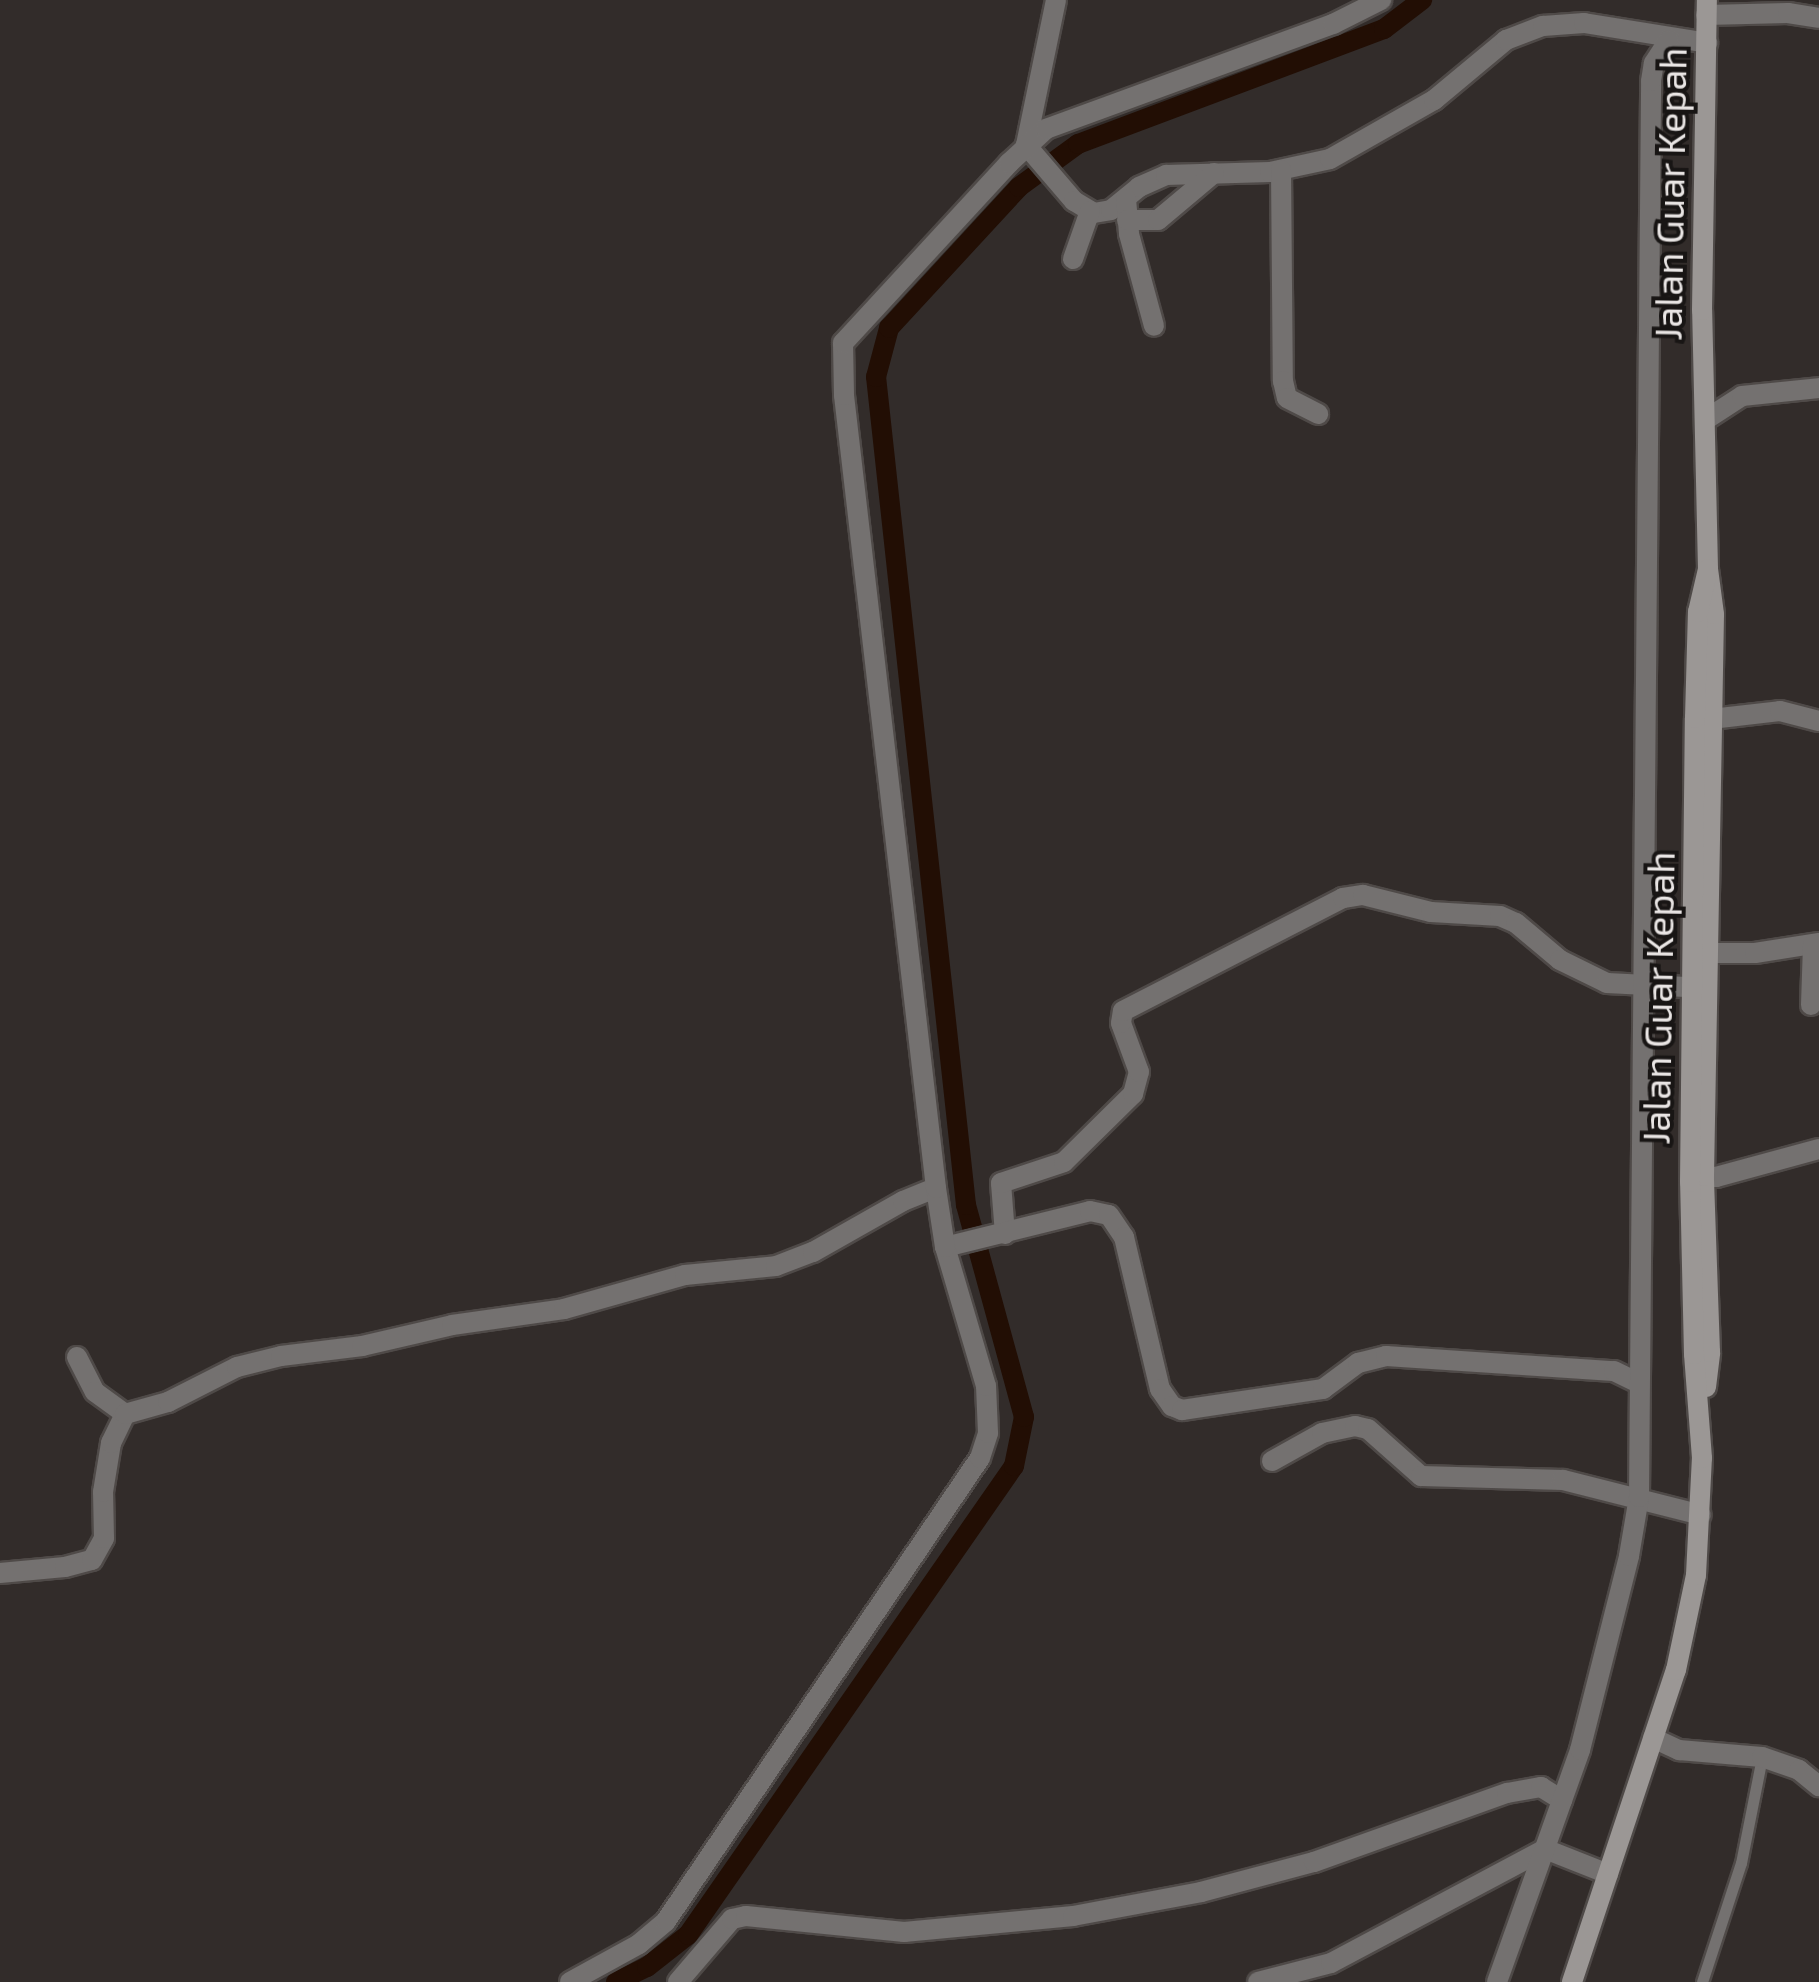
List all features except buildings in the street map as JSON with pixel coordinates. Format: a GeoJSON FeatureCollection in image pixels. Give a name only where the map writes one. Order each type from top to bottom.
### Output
{"type":"FeatureCollection","features":[{"type":"Feature","properties":{"kind":"main road","name":"Jalan Guar Kepah"},"geometry":{"type":"LineString","coordinates":[[1572,1982],[1686,1629],[1710,1352],[1693,988],[1709,953],[1714,614],[1708,569],[1702,310],[1707,7]]}},
{"type":"Feature","properties":{"kind":"main road","name":"Jalan Guar Kepah"},"geometry":{"type":"LineString","coordinates":[[1702,1429],[1694,1354],[1690,1201],[1698,612],[1708,569]]}},
{"type":"Feature","properties":{"kind":"street"},"geometry":{"type":"LineString","coordinates":[[1026,146],[1056,0]]}},
{"type":"Feature","properties":{"kind":"street"},"geometry":{"type":"LineString","coordinates":[[570,1982],[639,1944],[666,1920],[980,1458],[988,1433],[988,1398],[936,1188],[842,349],[855,326],[1026,146],[1053,125],[1333,24],[1382,0]]}},
{"type":"Feature","properties":{"kind":"street"},"geometry":{"type":"LineString","coordinates":[[1707,7],[1819,18]]}},
{"type":"Feature","properties":{"kind":"street"},"geometry":{"type":"LineString","coordinates":[[1126,209],[1147,182],[1166,175],[1281,170],[1330,159],[1434,100],[1491,50],[1532,29],[1584,23],[1669,40],[1707,43]]}},
{"type":"Feature","properties":{"kind":"street"},"geometry":{"type":"LineString","coordinates":[[1497,1982],[1592,1706],[1645,1500],[1639,1383],[1644,1286],[1652,81],[1656,56],[1669,40]]}},
{"type":"Feature","properties":{"kind":"street"},"geometry":{"type":"LineString","coordinates":[[1026,146],[1061,187],[1090,211],[1126,209],[1145,223],[1158,220],[1214,173]]}},
{"type":"Feature","properties":{"kind":"street"},"geometry":{"type":"LineString","coordinates":[[1281,170],[1283,381],[1287,398],[1318,414]]}},
{"type":"Feature","properties":{"kind":"street"},"geometry":{"type":"LineString","coordinates":[[1126,209],[1154,326]]}},
{"type":"Feature","properties":{"kind":"street"},"geometry":{"type":"LineString","coordinates":[[1073,259],[1090,211]]}},
{"type":"Feature","properties":{"kind":"street"},"geometry":{"type":"LineString","coordinates":[[1705,420],[1742,396],[1819,388]]}},
{"type":"Feature","properties":{"kind":"street"},"geometry":{"type":"LineString","coordinates":[[1711,719],[1780,712],[1819,721]]}},
{"type":"Feature","properties":{"kind":"street"},"geometry":{"type":"LineString","coordinates":[[999,1235],[1001,1183],[1064,1162],[1119,1111],[1138,1085],[1138,1066],[1121,1023],[1123,1011],[1334,902],[1363,895],[1431,912],[1500,916],[1516,923],[1570,966],[1608,983],[1693,988]]}},
{"type":"Feature","properties":{"kind":"street"},"geometry":{"type":"LineString","coordinates":[[1709,953],[1816,944],[1811,1005]]}},
{"type":"Feature","properties":{"kind":"street"},"geometry":{"type":"LineString","coordinates":[[1704,1176],[1716,1177],[1819,1149]]}},
{"type":"Feature","properties":{"kind":"street"},"geometry":{"type":"LineString","coordinates":[[0,1573],[80,1565],[101,1549],[110,1444],[125,1414],[168,1402],[258,1360],[564,1309],[685,1276],[786,1263],[936,1188]]}},
{"type":"Feature","properties":{"kind":"street"},"geometry":{"type":"LineString","coordinates":[[953,1245],[1090,1211],[1116,1219],[1124,1237],[1160,1389],[1177,1409],[1323,1389],[1358,1363],[1386,1356],[1614,1371],[1639,1383]]}},
{"type":"Feature","properties":{"kind":"street"},"geometry":{"type":"LineString","coordinates":[[76,1357],[95,1392],[125,1414]]}},
{"type":"Feature","properties":{"kind":"street"},"geometry":{"type":"LineString","coordinates":[[1272,1461],[1322,1433],[1355,1426],[1368,1429],[1421,1476],[1550,1478],[1694,1514]]}},
{"type":"Feature","properties":{"kind":"street"},"geometry":{"type":"LineString","coordinates":[[1653,1738],[1679,1750],[1754,1755],[1799,1770],[1819,1786]]}},
{"type":"Feature","properties":{"kind":"street"},"geometry":{"type":"LineString","coordinates":[[678,1982],[732,1919],[746,1916],[904,1932],[1092,1913],[1314,1862],[1507,1793],[1541,1787],[1562,1800]]}},
{"type":"Feature","properties":{"kind":"street"},"geometry":{"type":"LineString","coordinates":[[1258,1982],[1331,1964],[1545,1849],[1608,1874]]}},
{"type":"Feature","properties":{"kind":"lane"},"geometry":{"type":"LineString","coordinates":[[1702,1982],[1741,1863],[1754,1755]]}},
{"type":"Feature","properties":{"kind":"waterway"},"geometry":{"type":"LineString","coordinates":[[616,1982],[647,1967],[688,1935],[1014,1466],[1024,1417],[966,1205],[876,377],[889,328],[1019,187],[1078,144],[1384,29],[1422,0]]}}]}
